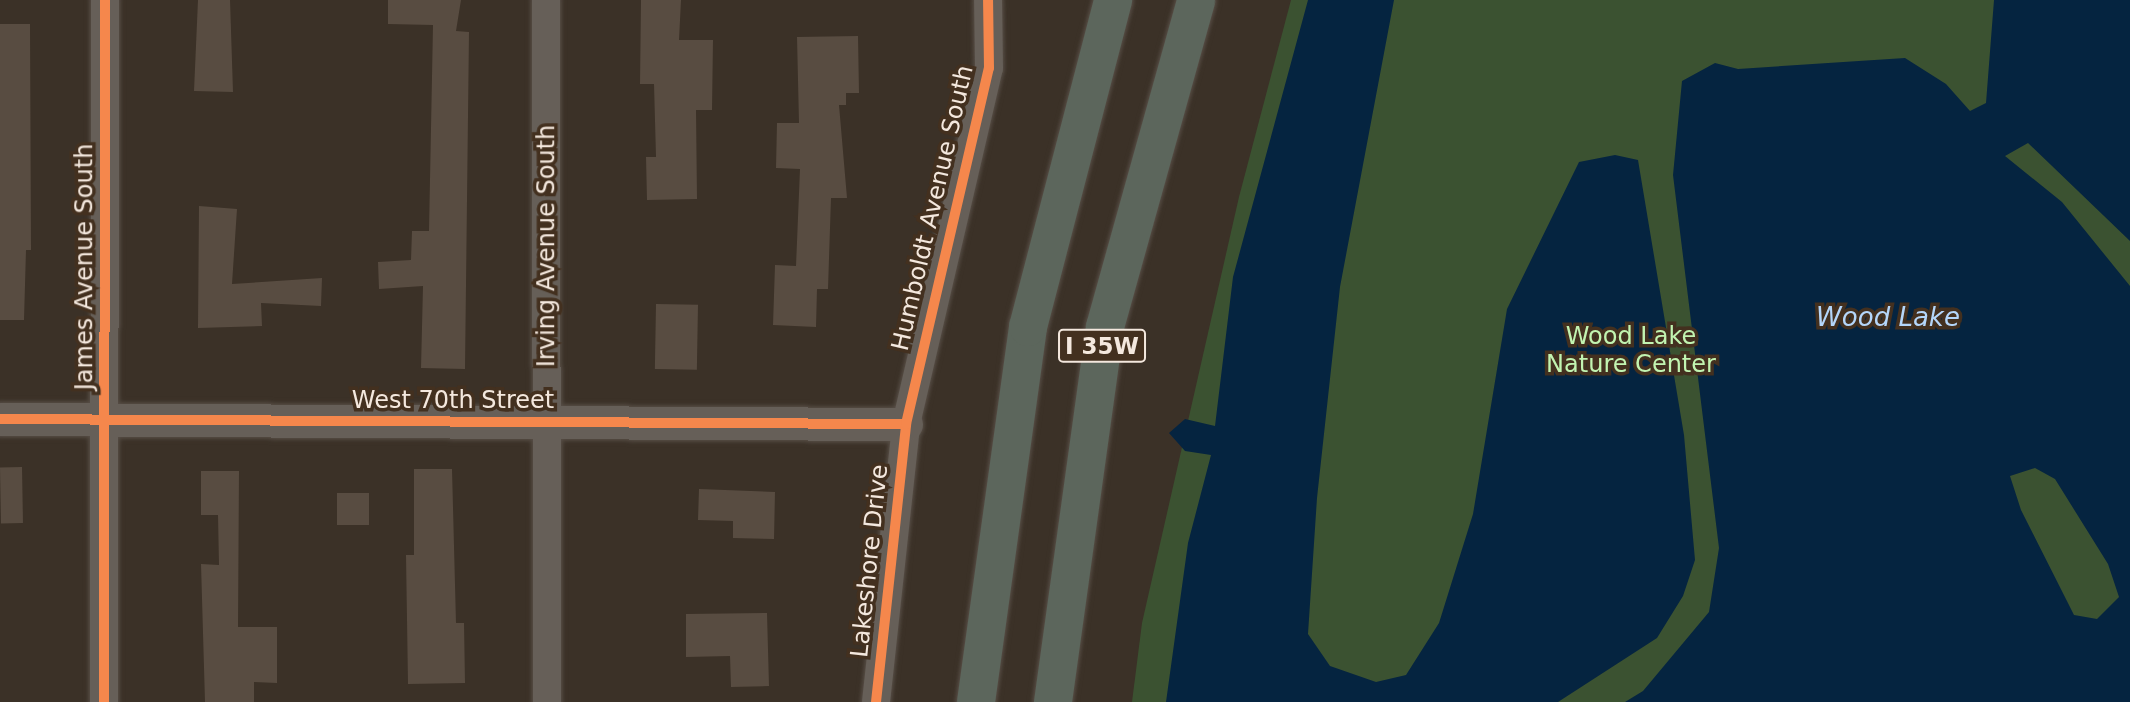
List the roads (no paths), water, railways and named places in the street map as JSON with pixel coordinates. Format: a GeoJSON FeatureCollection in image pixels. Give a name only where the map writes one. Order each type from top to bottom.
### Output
{"type":"FeatureCollection","features":[{"type":"Feature","properties":{"kind":"highway","name":"I 35W"},"geometry":{"type":"LineString","coordinates":[[976,702],[1028,327],[1113,0]]}},
{"type":"Feature","properties":{"kind":"highway","name":"I 35W"},"geometry":{"type":"LineString","coordinates":[[1053,702],[1105,327],[1196,0]]}},
{"type":"Feature","properties":{"kind":"street","name":"James Avenue South"},"geometry":{"type":"LineString","coordinates":[[104,702],[105,0]]}},
{"type":"Feature","properties":{"kind":"street","name":"Irving Avenue South"},"geometry":{"type":"LineString","coordinates":[[546,0],[547,702]]}},
{"type":"Feature","properties":{"kind":"street","name":"Humboldt Avenue South"},"geometry":{"type":"LineString","coordinates":[[906,424],[989,68],[988,0]]}},
{"type":"Feature","properties":{"kind":"street","name":"West 70th Street"},"geometry":{"type":"LineString","coordinates":[[0,419],[906,424]]}},
{"type":"Feature","properties":{"kind":"street","name":"Lakeshore Drive"},"geometry":{"type":"LineString","coordinates":[[876,702],[906,424]]}},
{"type":"Feature","properties":{"kind":"water"},"geometry":{"type":"Polygon","coordinates":[[[1308,0],[1394,0],[1340,287],[1317,498],[1308,634],[1330,666],[1376,682],[1406,675],[1439,623],[1473,514],[1507,309],[1579,162],[1615,155],[1638,160],[1684,435],[1695,560],[1683,596],[1657,638],[1558,702],[1166,702],[1188,543],[1211,455],[1185,451],[1169,433],[1185,419],[1215,426],[1233,277],[1308,0]]]}},
{"type":"Feature","properties":{"kind":"water","name":"Wood Lake"},"geometry":{"type":"Polygon","coordinates":[[[1994,0],[2130,0],[2130,241],[2028,143],[2005,156],[2062,202],[2130,286],[2130,702],[1625,702],[1643,691],[1709,612],[1719,548],[1673,175],[1682,81],[1715,63],[1738,69],[1905,58],[1946,84],[1970,111],[1986,103],[1994,0]],[[2035,468],[2010,476],[2021,510],[2074,615],[2097,619],[2119,597],[2108,564],[2055,479],[2035,468]]]}},
{"type":"Feature","properties":{"kind":"park label","name":"Wood Lake Nature Center"},"geometry":{"type":"Point","coordinates":[1631,351]}}]}
